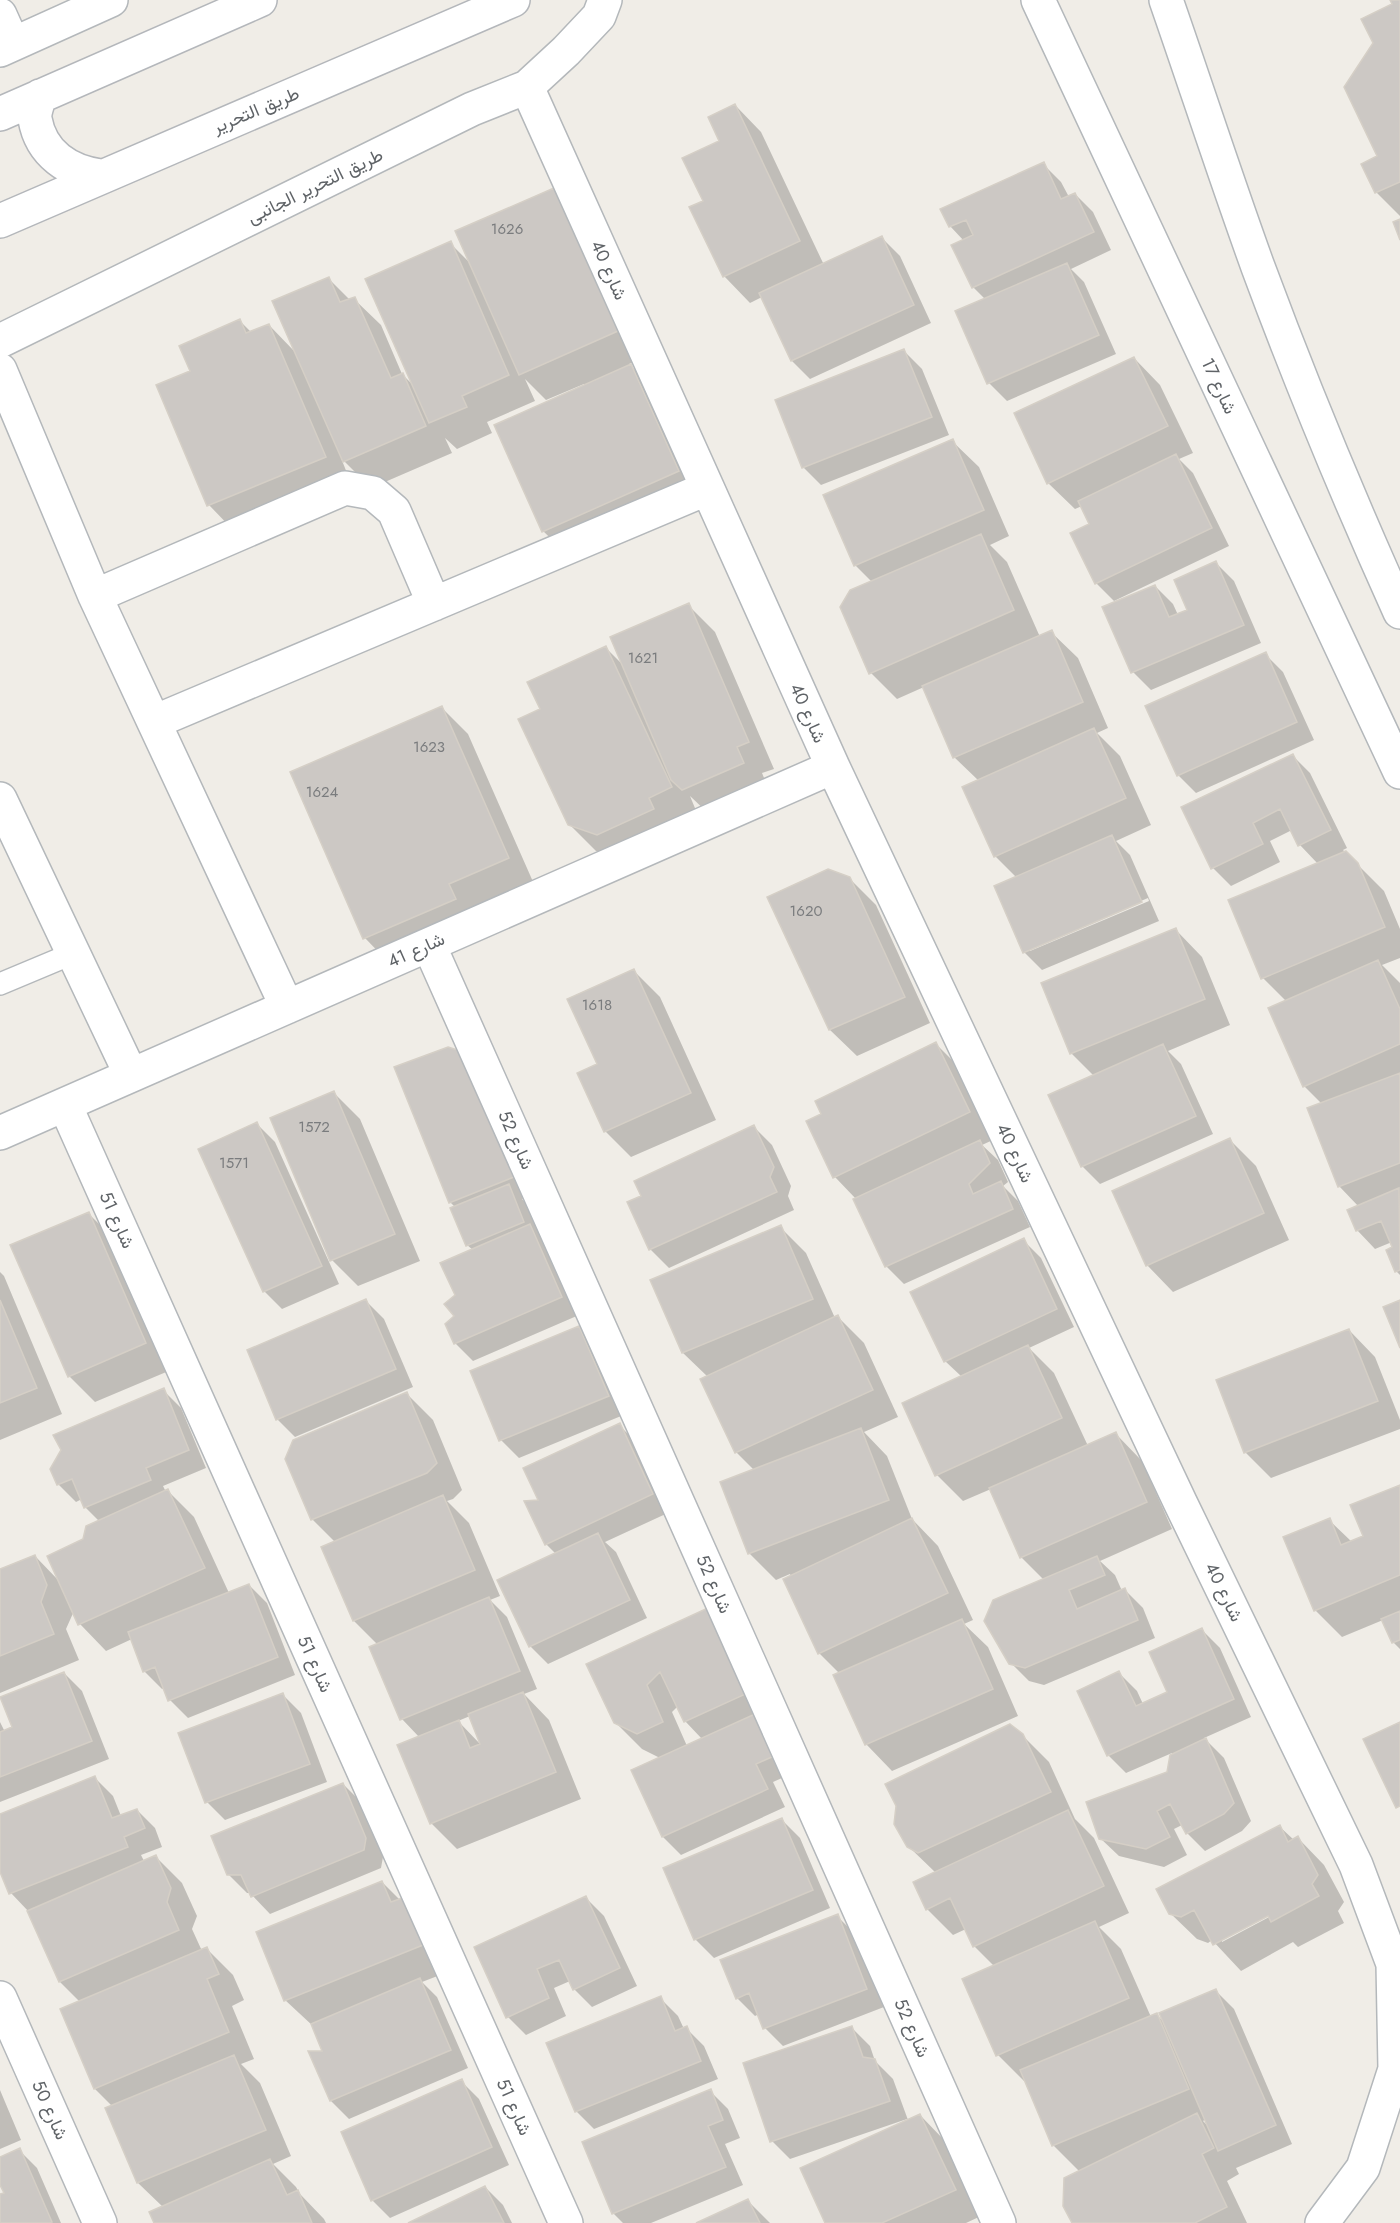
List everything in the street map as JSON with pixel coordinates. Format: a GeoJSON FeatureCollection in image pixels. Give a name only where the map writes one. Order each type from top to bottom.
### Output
{"type":"FeatureCollection","features":[{"type":"Feature","properties":{"kind":"street"},"geometry":{"type":"LineString","coordinates":[[0,15],[7,47],[111,0]]}},
{"type":"Feature","properties":{"kind":"street"},"geometry":{"type":"LineString","coordinates":[[0,114],[260,0]]}},
{"type":"Feature","properties":{"kind":"street","name":"طريق التحرير"},"geometry":{"type":"LineString","coordinates":[[0,221],[513,0]]}},
{"type":"Feature","properties":{"kind":"street","name":"طريق التحرير الجانبى"},"geometry":{"type":"LineString","coordinates":[[0,341],[472,109],[527,87],[566,51],[598,16],[605,0]]}},
{"type":"Feature","properties":{"kind":"street","name":"شارع 17"},"geometry":{"type":"LineString","coordinates":[[1038,0],[1400,772]]}},
{"type":"Feature","properties":{"kind":"street"},"geometry":{"type":"LineString","coordinates":[[1166,0],[1258,265],[1296,366],[1400,612]]}},
{"type":"Feature","properties":{"kind":"street","name":"شارع 40"},"geometry":{"type":"LineString","coordinates":[[527,87],[833,767],[1180,1502],[1356,1865],[1393,1964],[1395,2069],[1363,2168],[1322,2223]]}},
{"type":"Feature","properties":{"kind":"street"},"geometry":{"type":"LineString","coordinates":[[40,96],[35,117],[41,137],[52,154],[67,166],[84,174],[101,176]]}},
{"type":"Feature","properties":{"kind":"street"},"geometry":{"type":"LineString","coordinates":[[0,370],[95,596],[287,1007]]}},
{"type":"Feature","properties":{"kind":"street"},"geometry":{"type":"LineString","coordinates":[[95,596],[345,488],[373,493],[394,511],[434,604]]}},
{"type":"Feature","properties":{"kind":"street"},"geometry":{"type":"LineString","coordinates":[[154,722],[706,489]]}},
{"type":"Feature","properties":{"kind":"street","name":"شارع 41"},"geometry":{"type":"LineString","coordinates":[[0,1133],[833,767]]}},
{"type":"Feature","properties":{"kind":"street"},"geometry":{"type":"LineString","coordinates":[[0,799],[131,1075]]}},
{"type":"Feature","properties":{"kind":"street","name":"شارع 52"},"geometry":{"type":"LineString","coordinates":[[429,945],[999,2223]]}},
{"type":"Feature","properties":{"kind":"street","name":"شارع 51"},"geometry":{"type":"LineString","coordinates":[[65,1105],[566,2223]]}},
{"type":"Feature","properties":{"kind":"street","name":"شارع 50"},"geometry":{"type":"LineString","coordinates":[[0,1998],[100,2223]]}},
{"type":"Feature","properties":{"kind":"lane"},"geometry":{"type":"LineString","coordinates":[[0,984],[74,953]]}},
{"type":"Feature","properties":{"kind":"building"},"geometry":{"type":"Polygon","coordinates":[[[1390,0],[1400,0],[1400,182],[1375,193],[1361,164],[1377,156],[1344,87],[1373,43],[1361,19],[1392,4],[1390,0]]]}},
{"type":"Feature","properties":{"kind":"building"},"geometry":{"type":"Polygon","coordinates":[[[735,104],[800,241],[723,277],[689,207],[703,201],[682,158],[719,141],[708,117],[735,104]]]}},
{"type":"Feature","properties":{"kind":"building"},"geometry":{"type":"Polygon","coordinates":[[[1044,162],[1061,199],[1075,193],[1094,232],[972,288],[951,245],[973,235],[966,220],[949,227],[940,209],[1044,162]]]}},
{"type":"Feature","properties":{"kind":"building"},"geometry":{"type":"Polygon","coordinates":[[[554,188],[618,331],[519,375],[455,231],[554,188]]]}},
{"type":"Feature","properties":{"kind":"building"},"geometry":{"type":"Polygon","coordinates":[[[1400,219],[1400,240],[1393,222],[1400,219]]]}},
{"type":"Feature","properties":{"kind":"building"},"geometry":{"type":"Polygon","coordinates":[[[882,236],[914,305],[791,361],[759,293],[882,236]]]}},
{"type":"Feature","properties":{"kind":"building"},"geometry":{"type":"Polygon","coordinates":[[[451,241],[509,375],[462,396],[467,407],[429,423],[365,279],[451,241]]]}},
{"type":"Feature","properties":{"kind":"building"},"geometry":{"type":"Polygon","coordinates":[[[1067,263],[1099,335],[987,384],[955,311],[1067,263]]]}},
{"type":"Feature","properties":{"kind":"building"},"geometry":{"type":"Polygon","coordinates":[[[329,277],[340,302],[355,297],[391,378],[403,373],[426,426],[343,462],[272,301],[329,277]]]}},
{"type":"Feature","properties":{"kind":"building"},"geometry":{"type":"Polygon","coordinates":[[[240,319],[246,333],[269,324],[326,457],[207,506],[156,385],[190,371],[179,346],[240,319]]]}},
{"type":"Feature","properties":{"kind":"building"},"geometry":{"type":"Polygon","coordinates":[[[904,349],[932,417],[802,468],[775,400],[904,349]]]}},
{"type":"Feature","properties":{"kind":"building"},"geometry":{"type":"Polygon","coordinates":[[[1134,357],[1168,426],[1047,484],[1014,413],[1134,357]]]}},
{"type":"Feature","properties":{"kind":"building"},"geometry":{"type":"Polygon","coordinates":[[[631,364],[679,471],[542,532],[494,425],[631,364]]]}},
{"type":"Feature","properties":{"kind":"building"},"geometry":{"type":"Polygon","coordinates":[[[953,439],[984,510],[854,566],[823,495],[953,439]]]}},
{"type":"Feature","properties":{"kind":"building"},"geometry":{"type":"Polygon","coordinates":[[[1176,454],[1212,528],[1095,584],[1070,533],[1089,524],[1078,501],[1176,454]]]}},
{"type":"Feature","properties":{"kind":"building"},"geometry":{"type":"Polygon","coordinates":[[[981,534],[1014,610],[869,674],[840,607],[850,590],[981,534]]]}},
{"type":"Feature","properties":{"kind":"building"},"geometry":{"type":"Polygon","coordinates":[[[1216,561],[1244,625],[1131,673],[1102,607],[1155,585],[1169,617],[1187,610],[1174,580],[1216,561]]]}},
{"type":"Feature","properties":{"kind":"building"},"geometry":{"type":"Polygon","coordinates":[[[689,603],[749,742],[737,747],[744,763],[682,790],[671,780],[610,637],[689,603]]]}},
{"type":"Feature","properties":{"kind":"building"},"geometry":{"type":"Polygon","coordinates":[[[1052,630],[1083,702],[953,758],[922,686],[1052,630]]]}},
{"type":"Feature","properties":{"kind":"building"},"geometry":{"type":"Polygon","coordinates":[[[606,646],[672,787],[649,798],[654,809],[597,835],[568,825],[518,719],[540,709],[527,682],[606,646]]]}},
{"type":"Feature","properties":{"kind":"building"},"geometry":{"type":"Polygon","coordinates":[[[1266,652],[1297,722],[1177,776],[1145,706],[1266,652]]]}},
{"type":"Feature","properties":{"kind":"building"},"geometry":{"type":"Polygon","coordinates":[[[442,706],[509,858],[449,884],[456,899],[363,939],[290,772],[442,706]]]}},
{"type":"Feature","properties":{"kind":"building"},"geometry":{"type":"Polygon","coordinates":[[[1094,728],[1126,798],[994,857],[962,787],[1094,728]]]}},
{"type":"Feature","properties":{"kind":"building"},"geometry":{"type":"Polygon","coordinates":[[[1293,754],[1331,830],[1298,846],[1280,809],[1253,823],[1263,844],[1211,869],[1181,807],[1293,754]]]}},
{"type":"Feature","properties":{"kind":"building"},"geometry":{"type":"Polygon","coordinates":[[[1112,835],[1142,902],[1023,953],[994,886],[1112,835]]]}},
{"type":"Feature","properties":{"kind":"building"},"geometry":{"type":"Polygon","coordinates":[[[1346,851],[1358,863],[1385,927],[1261,979],[1228,900],[1346,851]]]}},
{"type":"Feature","properties":{"kind":"building"},"geometry":{"type":"Polygon","coordinates":[[[828,869],[850,877],[905,997],[829,1030],[767,897],[828,869]]]}},
{"type":"Feature","properties":{"kind":"building"},"geometry":{"type":"Polygon","coordinates":[[[1176,928],[1205,999],[1070,1054],[1041,983],[1176,928]]]}},
{"type":"Feature","properties":{"kind":"building"},"geometry":{"type":"Polygon","coordinates":[[[1378,960],[1400,1009],[1400,1044],[1303,1087],[1268,1008],[1378,960]]]}},
{"type":"Feature","properties":{"kind":"building"},"geometry":{"type":"Polygon","coordinates":[[[634,969],[691,1093],[604,1132],[577,1073],[597,1064],[567,999],[634,969]]]}},
{"type":"Feature","properties":{"kind":"building"},"geometry":{"type":"Polygon","coordinates":[[[936,1042],[970,1112],[833,1178],[806,1121],[821,1114],[815,1101],[936,1042]]]}},
{"type":"Feature","properties":{"kind":"building"},"geometry":{"type":"Polygon","coordinates":[[[1163,1044],[1196,1116],[1081,1167],[1048,1095],[1163,1044]]]}},
{"type":"Feature","properties":{"kind":"building"},"geometry":{"type":"Polygon","coordinates":[[[448,1047],[464,1052],[514,1177],[449,1203],[394,1067],[448,1047]]]}},
{"type":"Feature","properties":{"kind":"building"},"geometry":{"type":"Polygon","coordinates":[[[1400,1073],[1400,1163],[1338,1187],[1307,1108],[1400,1073]]]}},
{"type":"Feature","properties":{"kind":"building"},"geometry":{"type":"Polygon","coordinates":[[[334,1091],[395,1234],[330,1261],[270,1118],[334,1091]]]}},
{"type":"Feature","properties":{"kind":"building"},"geometry":{"type":"Polygon","coordinates":[[[257,1122],[322,1266],[263,1292],[198,1149],[257,1122]]]}},
{"type":"Feature","properties":{"kind":"building"},"geometry":{"type":"Polygon","coordinates":[[[754,1125],[774,1167],[770,1177],[777,1192],[649,1250],[627,1202],[641,1196],[634,1181],[754,1125]]]}},
{"type":"Feature","properties":{"kind":"building"},"geometry":{"type":"Polygon","coordinates":[[[1230,1138],[1264,1213],[1146,1266],[1112,1191],[1230,1138]]]}},
{"type":"Feature","properties":{"kind":"building"},"geometry":{"type":"Polygon","coordinates":[[[980,1140],[990,1163],[969,1184],[973,1194],[1001,1181],[1013,1209],[885,1267],[853,1199],[980,1140]]]}},
{"type":"Feature","properties":{"kind":"building"},"geometry":{"type":"Polygon","coordinates":[[[509,1184],[524,1222],[466,1246],[450,1208],[509,1184]]]}},
{"type":"Feature","properties":{"kind":"building"},"geometry":{"type":"Polygon","coordinates":[[[1399,1188],[1400,1270],[1395,1272],[1386,1250],[1392,1247],[1381,1221],[1356,1231],[1347,1210],[1399,1188]]]}},
{"type":"Feature","properties":{"kind":"building"},"geometry":{"type":"Polygon","coordinates":[[[89,1212],[146,1343],[68,1377],[10,1245],[89,1212]]]}},
{"type":"Feature","properties":{"kind":"building"},"geometry":{"type":"Polygon","coordinates":[[[530,1224],[562,1297],[454,1344],[445,1324],[454,1316],[444,1304],[455,1295],[440,1263],[530,1224]]]}},
{"type":"Feature","properties":{"kind":"building"},"geometry":{"type":"Polygon","coordinates":[[[781,1225],[813,1299],[682,1353],[650,1280],[781,1225]]]}},
{"type":"Feature","properties":{"kind":"building"},"geometry":{"type":"Polygon","coordinates":[[[1024,1238],[1057,1309],[944,1362],[910,1292],[1024,1238]]]}},
{"type":"Feature","properties":{"kind":"building"},"geometry":{"type":"Polygon","coordinates":[[[366,1299],[396,1369],[276,1420],[247,1350],[366,1299]]]}},
{"type":"Feature","properties":{"kind":"building"},"geometry":{"type":"Polygon","coordinates":[[[0,1300],[37,1388],[0,1403],[0,1300]]]}},
{"type":"Feature","properties":{"kind":"building"},"geometry":{"type":"Polygon","coordinates":[[[1400,1300],[1400,1348],[1383,1307],[1400,1300]]]}},
{"type":"Feature","properties":{"kind":"building"},"geometry":{"type":"Polygon","coordinates":[[[838,1315],[873,1390],[735,1453],[700,1379],[838,1315]]]}},
{"type":"Feature","properties":{"kind":"building"},"geometry":{"type":"Polygon","coordinates":[[[579,1326],[609,1396],[499,1441],[470,1371],[579,1326]]]}},
{"type":"Feature","properties":{"kind":"building"},"geometry":{"type":"Polygon","coordinates":[[[1349,1329],[1378,1401],[1244,1453],[1216,1380],[1349,1329]]]}},
{"type":"Feature","properties":{"kind":"building"},"geometry":{"type":"Polygon","coordinates":[[[1028,1345],[1062,1418],[935,1476],[902,1403],[1028,1345]]]}},
{"type":"Feature","properties":{"kind":"building"},"geometry":{"type":"Polygon","coordinates":[[[164,1388],[189,1450],[146,1468],[151,1480],[84,1508],[72,1479],[57,1485],[50,1469],[61,1450],[53,1435],[164,1388]]]}},
{"type":"Feature","properties":{"kind":"building"},"geometry":{"type":"Polygon","coordinates":[[[407,1392],[437,1463],[427,1473],[311,1520],[285,1459],[293,1440],[407,1392]]]}},
{"type":"Feature","properties":{"kind":"building"},"geometry":{"type":"Polygon","coordinates":[[[620,1423],[653,1494],[545,1545],[524,1501],[538,1500],[523,1468],[620,1423]]]}},
{"type":"Feature","properties":{"kind":"building"},"geometry":{"type":"Polygon","coordinates":[[[861,1428],[889,1500],[748,1554],[720,1482],[861,1428]]]}},
{"type":"Feature","properties":{"kind":"building"},"geometry":{"type":"Polygon","coordinates":[[[1116,1432],[1147,1502],[1020,1558],[989,1488],[1116,1432]]]}},
{"type":"Feature","properties":{"kind":"building"},"geometry":{"type":"Polygon","coordinates":[[[1400,1485],[1400,1575],[1314,1611],[1283,1537],[1330,1518],[1341,1545],[1363,1536],[1350,1505],[1400,1485]]]}},
{"type":"Feature","properties":{"kind":"building"},"geometry":{"type":"Polygon","coordinates":[[[168,1489],[205,1568],[78,1625],[47,1556],[83,1539],[86,1526],[168,1489]]]}},
{"type":"Feature","properties":{"kind":"building"},"geometry":{"type":"Polygon","coordinates":[[[443,1495],[475,1570],[353,1621],[321,1547],[443,1495]]]}},
{"type":"Feature","properties":{"kind":"building"},"geometry":{"type":"Polygon","coordinates":[[[912,1518],[948,1593],[818,1654],[783,1579],[912,1518]]]}},
{"type":"Feature","properties":{"kind":"building"},"geometry":{"type":"Polygon","coordinates":[[[598,1533],[630,1600],[529,1647],[497,1580],[598,1533]]]}},
{"type":"Feature","properties":{"kind":"building"},"geometry":{"type":"Polygon","coordinates":[[[35,1555],[47,1585],[41,1602],[54,1634],[0,1656],[0,1569],[35,1555]]]}},
{"type":"Feature","properties":{"kind":"building"},"geometry":{"type":"Polygon","coordinates":[[[1097,1556],[1105,1575],[1069,1590],[1077,1609],[1125,1588],[1138,1620],[1025,1668],[1009,1664],[984,1621],[993,1600],[1097,1556]]]}},
{"type":"Feature","properties":{"kind":"building"},"geometry":{"type":"Polygon","coordinates":[[[249,1584],[278,1657],[168,1701],[155,1667],[143,1672],[128,1632],[249,1584]]]}},
{"type":"Feature","properties":{"kind":"building"},"geometry":{"type":"Polygon","coordinates":[[[489,1597],[520,1671],[400,1720],[369,1647],[489,1597]]]}},
{"type":"Feature","properties":{"kind":"building"},"geometry":{"type":"Polygon","coordinates":[[[710,1607],[750,1692],[684,1722],[660,1672],[647,1685],[663,1722],[637,1734],[614,1723],[586,1664],[710,1607]]]}},
{"type":"Feature","properties":{"kind":"building"},"geometry":{"type":"Polygon","coordinates":[[[1400,1611],[1400,1640],[1392,1643],[1381,1619],[1400,1611]]]}},
{"type":"Feature","properties":{"kind":"building"},"geometry":{"type":"Polygon","coordinates":[[[962,1619],[993,1689],[865,1745],[833,1675],[962,1619]]]}},
{"type":"Feature","properties":{"kind":"building"},"geometry":{"type":"Polygon","coordinates":[[[1202,1628],[1234,1699],[1107,1756],[1077,1691],[1119,1671],[1136,1706],[1167,1692],[1149,1652],[1202,1628]]]}},
{"type":"Feature","properties":{"kind":"building"},"geometry":{"type":"Polygon","coordinates":[[[64,1672],[92,1741],[0,1777],[0,1732],[12,1727],[0,1697],[64,1672]]]}},
{"type":"Feature","properties":{"kind":"building"},"geometry":{"type":"Polygon","coordinates":[[[523,1692],[556,1772],[430,1824],[397,1745],[459,1720],[470,1748],[480,1744],[468,1714],[523,1692]]]}},
{"type":"Feature","properties":{"kind":"building"},"geometry":{"type":"Polygon","coordinates":[[[283,1693],[310,1764],[205,1803],[178,1733],[283,1693]]]}},
{"type":"Feature","properties":{"kind":"building"},"geometry":{"type":"Polygon","coordinates":[[[755,1714],[774,1756],[756,1764],[768,1789],[662,1837],[631,1770],[755,1714]]]}},
{"type":"Feature","properties":{"kind":"building"},"geometry":{"type":"Polygon","coordinates":[[[1400,1722],[1400,1806],[1396,1808],[1363,1739],[1400,1722]]]}},
{"type":"Feature","properties":{"kind":"building"},"geometry":{"type":"Polygon","coordinates":[[[1010,1724],[1023,1734],[1051,1792],[918,1853],[907,1847],[894,1824],[896,1806],[885,1784],[1010,1724]]]}},
{"type":"Feature","properties":{"kind":"building"},"geometry":{"type":"Polygon","coordinates":[[[1206,1738],[1234,1803],[1224,1814],[1186,1834],[1170,1804],[1157,1811],[1170,1837],[1146,1849],[1099,1839],[1086,1802],[1167,1772],[1170,1755],[1206,1738]]]}},
{"type":"Feature","properties":{"kind":"building"},"geometry":{"type":"Polygon","coordinates":[[[95,1776],[112,1818],[137,1809],[145,1828],[124,1837],[128,1847],[9,1894],[0,1872],[0,1814],[95,1776]]]}},
{"type":"Feature","properties":{"kind":"building"},"geometry":{"type":"Polygon","coordinates":[[[343,1783],[366,1838],[364,1850],[251,1897],[241,1875],[227,1875],[211,1836],[343,1783]]]}},
{"type":"Feature","properties":{"kind":"building"},"geometry":{"type":"Polygon","coordinates":[[[1068,1810],[1104,1886],[973,1947],[950,1898],[926,1910],[913,1882],[1068,1810]]]}},
{"type":"Feature","properties":{"kind":"building"},"geometry":{"type":"Polygon","coordinates":[[[782,1818],[813,1890],[694,1940],[663,1868],[782,1818]]]}},
{"type":"Feature","properties":{"kind":"building"},"geometry":{"type":"Polygon","coordinates":[[[1280,1825],[1288,1842],[1298,1836],[1318,1875],[1312,1884],[1319,1896],[1271,1922],[1268,1916],[1213,1945],[1194,1910],[1181,1917],[1169,1914],[1156,1889],[1280,1825]]]}},
{"type":"Feature","properties":{"kind":"building"},"geometry":{"type":"Polygon","coordinates":[[[156,1855],[171,1888],[167,1902],[179,1930],[59,1982],[27,1911],[156,1855]]]}},
{"type":"Feature","properties":{"kind":"building"},"geometry":{"type":"Polygon","coordinates":[[[382,1881],[391,1902],[408,1896],[428,1943],[284,2001],[256,1932],[382,1881]]]}},
{"type":"Feature","properties":{"kind":"building"},"geometry":{"type":"Polygon","coordinates":[[[586,1896],[620,1968],[573,1990],[559,1960],[537,1969],[549,1998],[506,2018],[474,1947],[586,1896]]]}},
{"type":"Feature","properties":{"kind":"building"},"geometry":{"type":"Polygon","coordinates":[[[838,1914],[867,1989],[763,2029],[749,1993],[736,1999],[720,1960],[838,1914]]]}},
{"type":"Feature","properties":{"kind":"building"},"geometry":{"type":"Polygon","coordinates":[[[1095,1921],[1129,1998],[996,2056],[962,1979],[1095,1921]]]}},
{"type":"Feature","properties":{"kind":"building"},"geometry":{"type":"Polygon","coordinates":[[[207,1947],[219,1974],[207,1979],[229,2032],[94,2089],[60,2009],[207,1947]]]}},
{"type":"Feature","properties":{"kind":"building"},"geometry":{"type":"Polygon","coordinates":[[[420,1978],[451,2050],[330,2101],[308,2051],[322,2051],[311,2024],[420,1978]]]}},
{"type":"Feature","properties":{"kind":"building"},"geometry":{"type":"Polygon","coordinates":[[[1216,1989],[1276,2125],[1218,2151],[1159,2013],[1216,1989]]]}},
{"type":"Feature","properties":{"kind":"building"},"geometry":{"type":"Polygon","coordinates":[[[661,1996],[675,2031],[687,2026],[701,2061],[575,2112],[546,2043],[661,1996]]]}},
{"type":"Feature","properties":{"kind":"building"},"geometry":{"type":"Polygon","coordinates":[[[1157,2013],[1189,2089],[1052,2146],[1020,2070],[1157,2013]]]}},
{"type":"Feature","properties":{"kind":"building"},"geometry":{"type":"Polygon","coordinates":[[[852,2026],[863,2057],[875,2059],[890,2101],[770,2142],[743,2063],[852,2026]]]}},
{"type":"Feature","properties":{"kind":"building"},"geometry":{"type":"Polygon","coordinates":[[[234,2055],[266,2130],[137,2183],[105,2108],[234,2055]]]}},
{"type":"Feature","properties":{"kind":"building"},"geometry":{"type":"Polygon","coordinates":[[[462,2079],[492,2147],[371,2201],[341,2132],[462,2079]]]}},
{"type":"Feature","properties":{"kind":"building"},"geometry":{"type":"Polygon","coordinates":[[[711,2089],[723,2120],[708,2126],[726,2167],[612,2214],[582,2142],[711,2089]]]}},
{"type":"Feature","properties":{"kind":"building"},"geometry":{"type":"Polygon","coordinates":[[[1197,2113],[1214,2148],[1202,2154],[1227,2207],[1195,2223],[1072,2223],[1063,2206],[1064,2178],[1197,2113]]]}},
{"type":"Feature","properties":{"kind":"building"},"geometry":{"type":"Polygon","coordinates":[[[920,2114],[956,2190],[882,2223],[825,2223],[800,2168],[920,2114]]]}},
{"type":"Feature","properties":{"kind":"building"},"geometry":{"type":"Polygon","coordinates":[[[20,2148],[52,2222],[0,2223],[0,2194],[4,2193],[0,2185],[0,2157],[20,2148]]]}},
{"type":"Feature","properties":{"kind":"building"},"geometry":{"type":"Polygon","coordinates":[[[270,2159],[287,2195],[298,2190],[312,2223],[154,2223],[149,2212],[270,2159]]]}},
{"type":"Feature","properties":{"kind":"building"},"geometry":{"type":"Polygon","coordinates":[[[485,2186],[504,2223],[408,2223],[485,2186]]]}},
{"type":"Feature","properties":{"kind":"building"},"geometry":{"type":"Polygon","coordinates":[[[748,2199],[760,2223],[696,2223],[748,2199]]]}}]}
